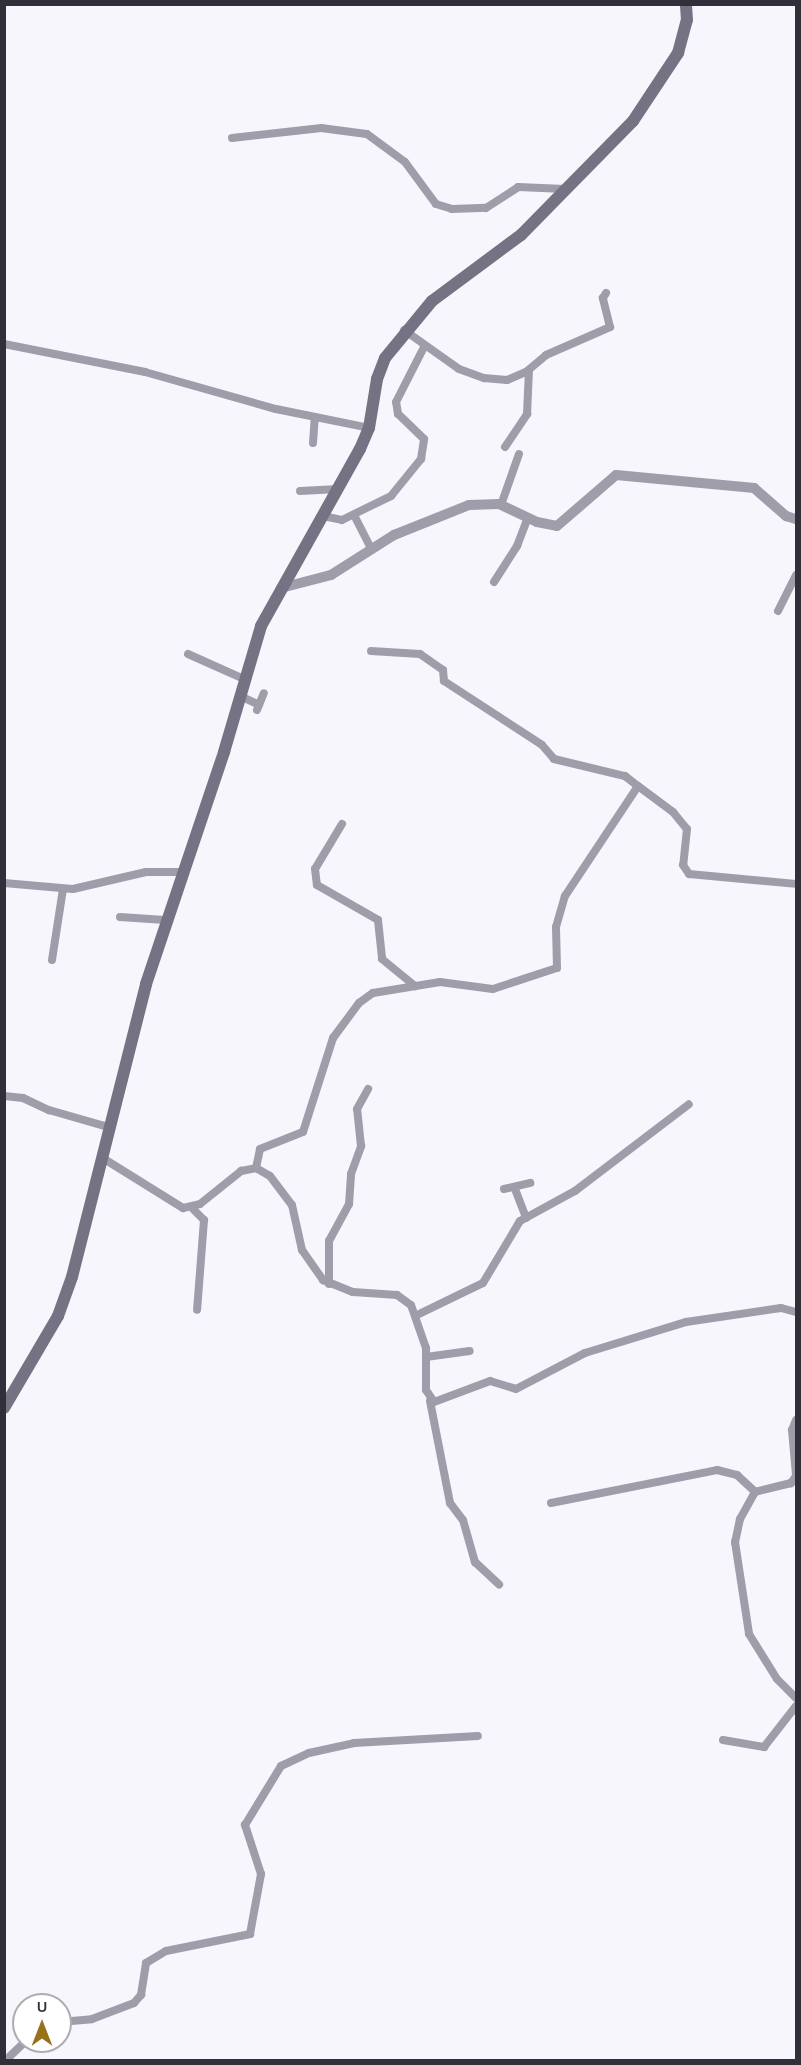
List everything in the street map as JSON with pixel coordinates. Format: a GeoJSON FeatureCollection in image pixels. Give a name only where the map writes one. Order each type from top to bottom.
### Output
{"type":"FeatureCollection","features":[{"type":"Feature","properties":{"kind":"main road"},"geometry":{"type":"LineString","coordinates":[[4,1408],[62,1308],[118,1089],[165,920],[224,752],[261,626],[338,489],[369,428],[379,373],[404,330],[448,288],[521,235],[616,141],[661,83],[669,69],[682,43],[686,4]]}},
{"type":"Feature","properties":{"kind":"street"},"geometry":{"type":"LineString","coordinates":[[232,138],[321,128],[367,134],[405,162],[431,200],[443,207],[479,210],[518,187],[565,189]]}},
{"type":"Feature","properties":{"kind":"street"},"geometry":{"type":"LineString","coordinates":[[404,330],[424,347],[484,378],[507,380],[529,370],[546,355],[610,327],[603,298],[606,293]]}},
{"type":"Feature","properties":{"kind":"street"},"geometry":{"type":"LineString","coordinates":[[4,344],[145,372],[315,417],[369,428]]}},
{"type":"Feature","properties":{"kind":"street"},"geometry":{"type":"LineString","coordinates":[[323,516],[338,520],[354,515],[398,490],[421,459],[424,439],[398,414],[396,402],[424,347]]}},
{"type":"Feature","properties":{"kind":"street"},"geometry":{"type":"LineString","coordinates":[[505,447],[527,414],[529,370]]}},
{"type":"Feature","properties":{"kind":"street"},"geometry":{"type":"LineString","coordinates":[[313,443],[315,417]]}},
{"type":"Feature","properties":{"kind":"street"},"geometry":{"type":"LineString","coordinates":[[501,505],[519,454]]}},
{"type":"Feature","properties":{"kind":"street"},"geometry":{"type":"LineString","coordinates":[[281,588],[324,578],[435,516],[478,504],[501,505],[537,522],[564,522],[610,478],[619,475],[754,488],[786,516],[796,521]]}},
{"type":"Feature","properties":{"kind":"street"},"geometry":{"type":"LineString","coordinates":[[300,491],[338,489]]}},
{"type":"Feature","properties":{"kind":"street"},"geometry":{"type":"LineString","coordinates":[[354,515],[372,550]]}},
{"type":"Feature","properties":{"kind":"street"},"geometry":{"type":"LineString","coordinates":[[494,582],[537,522]]}},
{"type":"Feature","properties":{"kind":"street"},"geometry":{"type":"LineString","coordinates":[[778,611],[796,575]]}},
{"type":"Feature","properties":{"kind":"street"},"geometry":{"type":"LineString","coordinates":[[371,651],[420,654],[443,670],[444,681],[542,744],[554,759],[625,776],[652,793],[687,829],[683,865],[689,874],[796,884]]}},
{"type":"Feature","properties":{"kind":"street"},"geometry":{"type":"LineString","coordinates":[[188,654],[244,679]]}},
{"type":"Feature","properties":{"kind":"street"},"geometry":{"type":"LineString","coordinates":[[240,696],[258,707],[264,693]]}},
{"type":"Feature","properties":{"kind":"street"},"geometry":{"type":"LineString","coordinates":[[256,1168],[260,1149],[303,1132],[333,1038],[359,1003],[373,993],[454,982],[493,989],[557,968],[556,927],[565,896],[638,786]]}},
{"type":"Feature","properties":{"kind":"street"},"geometry":{"type":"LineString","coordinates":[[342,824],[315,869],[317,885],[378,920],[382,959],[416,986]]}},
{"type":"Feature","properties":{"kind":"street"},"geometry":{"type":"LineString","coordinates":[[4,883],[63,889],[146,872],[181,872]]}},
{"type":"Feature","properties":{"kind":"street"},"geometry":{"type":"LineString","coordinates":[[52,960],[63,889]]}},
{"type":"Feature","properties":{"kind":"street"},"geometry":{"type":"LineString","coordinates":[[120,917],[165,920]]}},
{"type":"Feature","properties":{"kind":"street"},"geometry":{"type":"LineString","coordinates":[[328,1284],[328,1249],[349,1204],[351,1174],[361,1146],[357,1109],[368,1089]]}},
{"type":"Feature","properties":{"kind":"street"},"geometry":{"type":"LineString","coordinates":[[4,1096],[23,1098],[49,1110],[108,1127]]}},
{"type":"Feature","properties":{"kind":"street"},"geometry":{"type":"LineString","coordinates":[[417,1315],[487,1280],[505,1241],[526,1218],[582,1186],[689,1104]]}},
{"type":"Feature","properties":{"kind":"street"},"geometry":{"type":"LineString","coordinates":[[101,1157],[173,1205],[192,1208],[204,1220],[197,1310]]}},
{"type":"Feature","properties":{"kind":"street"},"geometry":{"type":"LineString","coordinates":[[192,1208],[235,1175],[256,1168],[270,1176],[287,1196],[297,1215],[302,1250],[328,1284],[353,1292],[406,1298],[417,1315],[426,1357],[430,1401],[450,1503],[463,1520],[475,1562],[499,1584]]}},
{"type":"Feature","properties":{"kind":"street"},"geometry":{"type":"LineString","coordinates":[[504,1189],[515,1189],[530,1183]]}},
{"type":"Feature","properties":{"kind":"street"},"geometry":{"type":"LineString","coordinates":[[515,1189],[526,1218]]}},
{"type":"Feature","properties":{"kind":"street"},"geometry":{"type":"LineString","coordinates":[[430,1401],[441,1402],[490,1380],[516,1389],[585,1353],[686,1322],[781,1308],[796,1312]]}},
{"type":"Feature","properties":{"kind":"street"},"geometry":{"type":"LineString","coordinates":[[426,1357],[470,1351]]}},
{"type":"Feature","properties":{"kind":"street"},"geometry":{"type":"LineString","coordinates":[[755,1492],[791,1483],[796,1476],[792,1430],[796,1420]]}},
{"type":"Feature","properties":{"kind":"street"},"geometry":{"type":"LineString","coordinates":[[551,1503],[717,1470],[736,1475],[755,1492]]}},
{"type":"Feature","properties":{"kind":"street"},"geometry":{"type":"LineString","coordinates":[[755,1492],[736,1536],[744,1584],[746,1627],[777,1679],[796,1698]]}},
{"type":"Feature","properties":{"kind":"street"},"geometry":{"type":"LineString","coordinates":[[723,1740],[764,1747],[796,1706]]}},
{"type":"Feature","properties":{"kind":"street"},"geometry":{"type":"LineString","coordinates":[[72,2021],[92,2019],[134,2002],[141,1995],[146,1963],[166,1951],[250,1934],[261,1874],[245,1825],[281,1766],[309,1753],[354,1743],[478,1736]]}}]}
